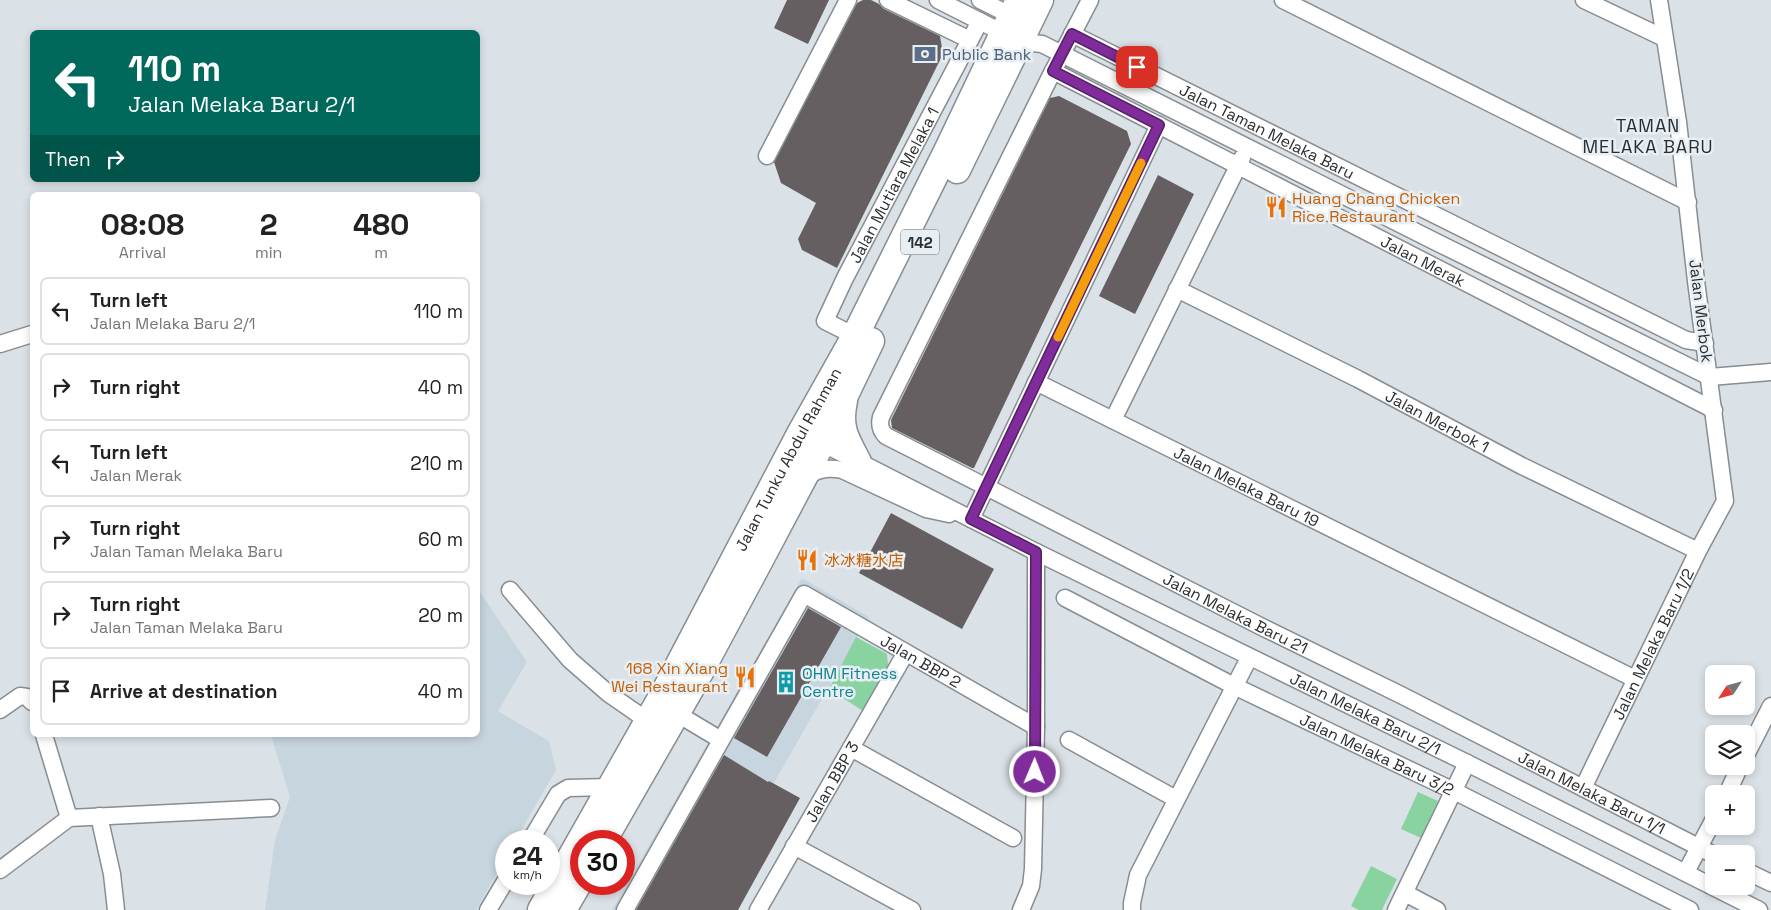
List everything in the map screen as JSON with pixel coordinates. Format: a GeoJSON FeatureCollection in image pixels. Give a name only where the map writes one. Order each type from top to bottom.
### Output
{"type":"FeatureCollection","features":[{"type":"Feature","properties":{"kind":"main road","name":"Jalan Tunku Abdul Rahman"},"geometry":{"type":"LineString","coordinates":[[609,830],[759,562],[798,484],[812,438],[855,336],[949,147],[1021,26],[1040,0]]}},
{"type":"Feature","properties":{"kind":"main road","name":"Jalan Tunku Abdul Rahman"},"geometry":{"type":"LineString","coordinates":[[540,910],[812,438],[845,393],[1021,26]]}},
{"type":"Feature","properties":{"kind":"main road"},"geometry":{"type":"LineString","coordinates":[[845,393],[841,422],[844,435],[858,462]]}},
{"type":"Feature","properties":{"kind":"main road"},"geometry":{"type":"LineString","coordinates":[[563,910],[572,895]]}},
{"type":"Feature","properties":{"kind":"street"},"geometry":{"type":"LineString","coordinates":[[768,156],[848,0]]}},
{"type":"Feature","properties":{"kind":"street"},"geometry":{"type":"LineString","coordinates":[[888,0],[970,40]]}},
{"type":"Feature","properties":{"kind":"street"},"geometry":{"type":"LineString","coordinates":[[938,0],[980,21],[1021,26]]}},
{"type":"Feature","properties":{"kind":"street"},"geometry":{"type":"LineString","coordinates":[[980,0],[1021,26]]}},
{"type":"Feature","properties":{"kind":"street"},"geometry":{"type":"LineString","coordinates":[[1061,54],[1090,0]]}},
{"type":"Feature","properties":{"kind":"street"},"geometry":{"type":"LineString","coordinates":[[1283,0],[1688,202]]}},
{"type":"Feature","properties":{"kind":"street"},"geometry":{"type":"LineString","coordinates":[[1584,0],[1664,38]]}},
{"type":"Feature","properties":{"kind":"street","name":"Jalan Merbok"},"geometry":{"type":"LineString","coordinates":[[1659,0],[1678,122],[1725,501]]}},
{"type":"Feature","properties":{"kind":"street","name":"Jalan Mutiara Melaka 1"},"geometry":{"type":"LineString","coordinates":[[855,336],[825,321],[845,278],[980,21]]}},
{"type":"Feature","properties":{"kind":"street","name":"Jalan Merak"},"geometry":{"type":"LineString","coordinates":[[1021,26],[1061,54],[1710,377]]}},
{"type":"Feature","properties":{"kind":"street","name":"Jalan Taman Melaka Baru"},"geometry":{"type":"LineString","coordinates":[[1072,34],[1686,340],[1705,343]]}},
{"type":"Feature","properties":{"kind":"street","name":"Jalan Melaka Baru 21"},"geometry":{"type":"LineString","coordinates":[[1061,54],[880,417],[881,431],[886,436],[986,488],[1484,738]]}},
{"type":"Feature","properties":{"kind":"street","name":"Jalan Merak"},"geometry":{"type":"LineString","coordinates":[[1053,71],[1714,410]]}},
{"type":"Feature","properties":{"kind":"street"},"geometry":{"type":"LineString","coordinates":[[971,519],[1159,125]]}},
{"type":"Feature","properties":{"kind":"street"},"geometry":{"type":"LineString","coordinates":[[1113,420],[1248,147]]}},
{"type":"Feature","properties":{"kind":"street"},"geometry":{"type":"LineString","coordinates":[[1330,189],[1341,168]]}},
{"type":"Feature","properties":{"kind":"street"},"geometry":{"type":"LineString","coordinates":[[1427,263],[1449,222]]}},
{"type":"Feature","properties":{"kind":"street","name":"Jalan Merbok 1"},"geometry":{"type":"LineString","coordinates":[[1178,289],[1358,379],[1522,466],[1698,551]]}},
{"type":"Feature","properties":{"kind":"street"},"geometry":{"type":"LineString","coordinates":[[0,344],[30,335]]}},
{"type":"Feature","properties":{"kind":"street"},"geometry":{"type":"LineString","coordinates":[[1710,377],[1771,372]]}},
{"type":"Feature","properties":{"kind":"street","name":"Jalan Melaka Baru 19"},"geometry":{"type":"LineString","coordinates":[[1036,382],[1635,679]]}},
{"type":"Feature","properties":{"kind":"street"},"geometry":{"type":"LineString","coordinates":[[812,438],[971,519]]}},
{"type":"Feature","properties":{"kind":"street"},"geometry":{"type":"LineString","coordinates":[[798,484],[820,469],[842,470],[926,509],[971,519]]}},
{"type":"Feature","properties":{"kind":"street","name":"Jalan Melaka Baru 1/2"},"geometry":{"type":"LineString","coordinates":[[1583,788],[1698,551],[1725,501]]}},
{"type":"Feature","properties":{"kind":"street","name":"Jalan Melaka Baru 2/1"},"geometry":{"type":"LineString","coordinates":[[971,519],[1249,658],[1467,763],[1759,910]]}},
{"type":"Feature","properties":{"kind":"street"},"geometry":{"type":"LineString","coordinates":[[1021,910],[1031,886],[1033,869],[1036,727],[1036,552]]}},
{"type":"Feature","properties":{"kind":"street"},"geometry":{"type":"LineString","coordinates":[[510,590],[570,660],[609,694],[648,721]]}},
{"type":"Feature","properties":{"kind":"street","name":"Jalan BBP 2"},"geometry":{"type":"LineString","coordinates":[[721,740],[804,594],[905,654],[1036,727]]}},
{"type":"Feature","properties":{"kind":"street","name":"Jalan Melaka Baru 3/2"},"geometry":{"type":"LineString","coordinates":[[1065,598],[1234,686],[1454,791],[1690,910]]}},
{"type":"Feature","properties":{"kind":"street","name":"Jalan BBP 3"},"geometry":{"type":"LineString","coordinates":[[758,910],[905,654]]}},
{"type":"Feature","properties":{"kind":"street"},"geometry":{"type":"LineString","coordinates":[[1132,910],[1138,875],[1249,658]]}},
{"type":"Feature","properties":{"kind":"street"},"geometry":{"type":"LineString","coordinates":[[0,710],[20,696],[27,697],[30,700]]}},
{"type":"Feature","properties":{"kind":"street"},"geometry":{"type":"LineString","coordinates":[[1755,737],[1771,706]]}},
{"type":"Feature","properties":{"kind":"street"},"geometry":{"type":"LineString","coordinates":[[625,910],[721,740],[676,713]]}},
{"type":"Feature","properties":{"kind":"street"},"geometry":{"type":"LineString","coordinates":[[45,737],[69,818]]}},
{"type":"Feature","properties":{"kind":"street","name":"Jalan Melaka Baru 1/1"},"geometry":{"type":"LineString","coordinates":[[1484,738],[1705,850]]}},
{"type":"Feature","properties":{"kind":"street"},"geometry":{"type":"LineString","coordinates":[[1069,740],[1176,800]]}},
{"type":"Feature","properties":{"kind":"street"},"geometry":{"type":"LineString","coordinates":[[851,748],[1013,838]]}},
{"type":"Feature","properties":{"kind":"street"},"geometry":{"type":"LineString","coordinates":[[1396,910],[1467,763]]}},
{"type":"Feature","properties":{"kind":"street"},"geometry":{"type":"LineString","coordinates":[[537,830],[558,794],[568,788],[610,787]]}},
{"type":"Feature","properties":{"kind":"street"},"geometry":{"type":"LineString","coordinates":[[0,870],[69,818],[271,808]]}},
{"type":"Feature","properties":{"kind":"street"},"geometry":{"type":"LineString","coordinates":[[99,816],[112,874],[116,910]]}},
{"type":"Feature","properties":{"kind":"street"},"geometry":{"type":"LineString","coordinates":[[794,846],[912,910]]}},
{"type":"Feature","properties":{"kind":"street"},"geometry":{"type":"LineString","coordinates":[[1686,872],[1705,853]]}},
{"type":"Feature","properties":{"kind":"street"},"geometry":{"type":"LineString","coordinates":[[1755,875],[1771,883]]}},
{"type":"Feature","properties":{"kind":"street"},"geometry":{"type":"LineString","coordinates":[[1404,893],[1437,910]]}},
{"type":"Feature","properties":{"kind":"street"},"geometry":{"type":"LineString","coordinates":[[488,910],[497,895]]}},
{"type":"Feature","properties":{"kind":"shaded area"},"geometry":{"type":"Polygon","coordinates":[[[802,578],[869,617],[701,910],[612,910],[621,895],[635,895],[635,870],[802,578]]]}},
{"type":"Feature","properties":{"kind":"shaded area"},"geometry":{"type":"Polygon","coordinates":[[[480,592],[527,662],[498,711],[549,741],[556,770],[521,830],[495,830],[495,876],[476,910],[265,910],[275,840],[290,797],[272,737],[480,737],[480,592]]]}},
{"type":"Feature","properties":{"kind":"green space"},"geometry":{"type":"Polygon","coordinates":[[[856,637],[887,654],[888,666],[863,711],[829,689],[856,637]]]}},
{"type":"Feature","properties":{"kind":"green space"},"geometry":{"type":"Polygon","coordinates":[[[1418,792],[1438,801],[1421,838],[1401,829],[1418,792]]]}},
{"type":"Feature","properties":{"kind":"green space"},"geometry":{"type":"Polygon","coordinates":[[[1371,866],[1397,879],[1382,910],[1359,910],[1351,906],[1371,866]]]}},
{"type":"Feature","properties":{"kind":"building"},"geometry":{"type":"Polygon","coordinates":[[[787,0],[829,0],[808,44],[774,28],[787,0]]]}},
{"type":"Feature","properties":{"kind":"building"},"geometry":{"type":"Polygon","coordinates":[[[863,0],[871,0],[884,9],[940,36],[943,54],[837,268],[802,250],[798,239],[816,203],[781,183],[774,162],[857,3],[863,0]]]}},
{"type":"Feature","properties":{"kind":"building"},"geometry":{"type":"Polygon","coordinates":[[[1059,96],[1127,131],[1131,144],[974,468],[972,468],[892,428],[891,420],[1050,98],[1059,96]]]}},
{"type":"Feature","properties":{"kind":"building"},"geometry":{"type":"Polygon","coordinates":[[[1158,175],[1194,194],[1135,314],[1099,296],[1158,175]]]}},
{"type":"Feature","properties":{"kind":"building"},"geometry":{"type":"Polygon","coordinates":[[[891,513],[994,569],[962,629],[859,573],[891,513]]]}},
{"type":"Feature","properties":{"kind":"building","name":"OHM Fitness Centre"},"geometry":{"type":"Polygon","coordinates":[[[808,608],[841,627],[767,757],[734,738],[808,608]]]}},
{"type":"Feature","properties":{"kind":"building"},"geometry":{"type":"Polygon","coordinates":[[[724,755],[768,782],[800,798],[738,910],[636,910],[724,755]]]}},
{"type":"Feature","properties":{"kind":"slow traffic"},"geometry":{"type":"LineString","coordinates":[[1058,337],[1141,163]]}},
{"type":"Feature","properties":{"kind":"place","name":"Public Bank"},"geometry":{"type":"Point","coordinates":[925,54]}},
{"type":"Feature","properties":{"kind":"place","name":"Huang Chang Chicken Rice Restaurant"},"geometry":{"type":"Point","coordinates":[1276,207]}},
{"type":"Feature","properties":{"kind":"place","name":"冰冰糖水店"},"geometry":{"type":"Point","coordinates":[807,560]}},
{"type":"Feature","properties":{"kind":"place","name":"168 Xin Xiang Wei Restaurant"},"geometry":{"type":"Point","coordinates":[745,677]}},
{"type":"Feature","properties":{"kind":"place","name":"OHM Fitness Centre"},"geometry":{"type":"Point","coordinates":[786,682]}},
{"type":"Feature","properties":{"kind":"district","name":"TAMAN MELAKA BARU"},"geometry":{"type":"Point","coordinates":[1648,135]}},
{"type":"Feature","properties":{"kind":"route"},"geometry":{"type":"LineString","coordinates":[[1035,772],[1036,552],[971,519],[1159,125],[1053,71],[1072,34],[1137,67]]}}]}
